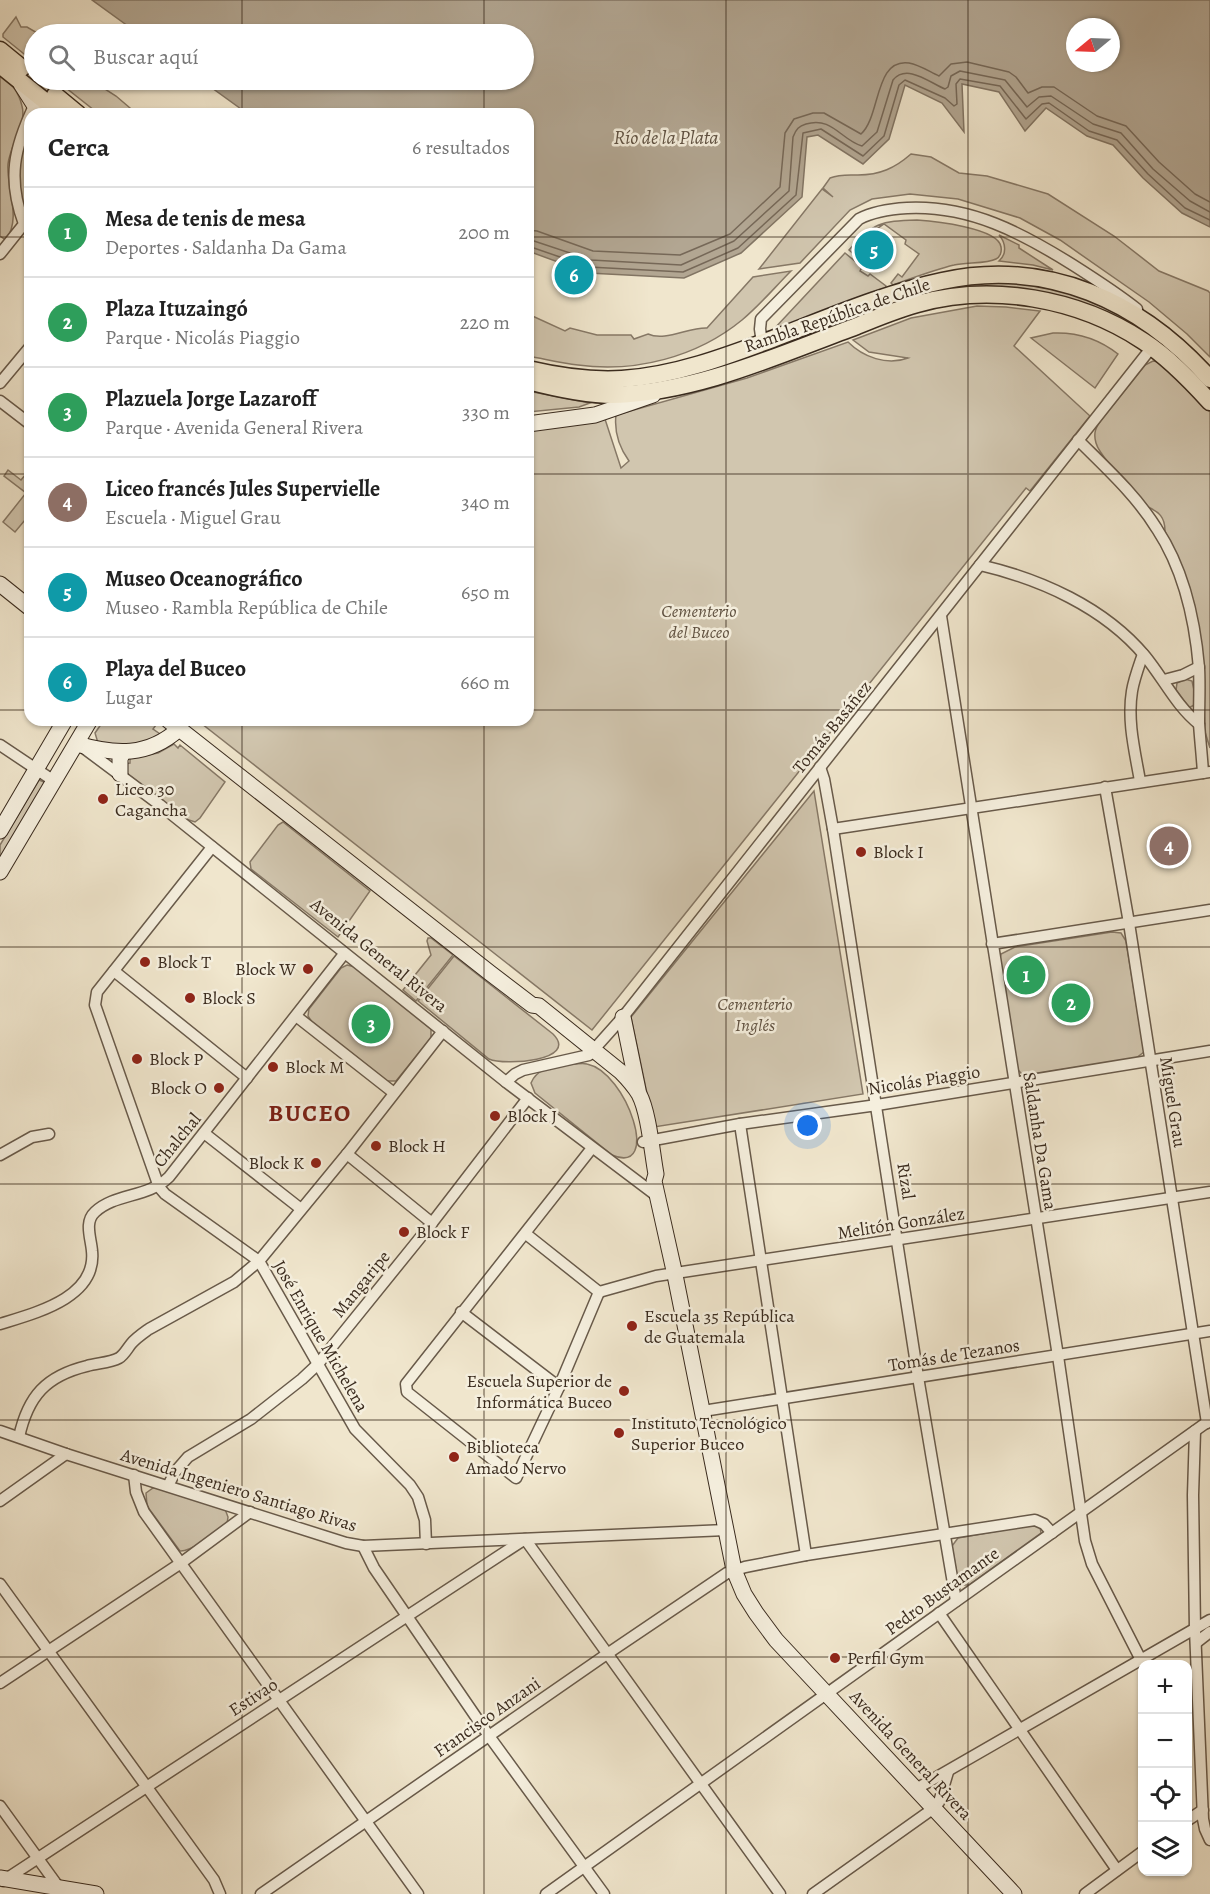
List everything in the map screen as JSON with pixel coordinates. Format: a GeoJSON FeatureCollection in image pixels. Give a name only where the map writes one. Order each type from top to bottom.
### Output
{"type":"FeatureCollection","features":[{"type":"Feature","properties":{"kind":"main road"},"geometry":{"type":"LineString","coordinates":[[0,50],[24,73]]}},
{"type":"Feature","properties":{"kind":"main road"},"geometry":{"type":"LineString","coordinates":[[0,65],[24,76]]}},
{"type":"Feature","properties":{"kind":"main road"},"geometry":{"type":"LineString","coordinates":[[32,90],[37,108]]}},
{"type":"Feature","properties":{"kind":"main road"},"geometry":{"type":"LineString","coordinates":[[40,90],[56,108]]}},
{"type":"Feature","properties":{"kind":"main road"},"geometry":{"type":"LineString","coordinates":[[45,90],[70,108]]}},
{"type":"Feature","properties":{"kind":"main road","name":"Rambla República de Chile"},"geometry":{"type":"LineString","coordinates":[[534,370],[578,377],[623,379],[668,372],[734,353],[902,291],[944,280],[984,276],[1028,277],[1063,283],[1134,312],[1156,328]]}},
{"type":"Feature","properties":{"kind":"main road","name":"Rambla República de Chile"},"geometry":{"type":"LineString","coordinates":[[534,382],[590,393],[624,394],[673,388],[736,370],[913,305],[965,296],[1006,295],[1061,304],[1100,317],[1125,330],[1152,347],[1210,402]]}},
{"type":"Feature","properties":{"kind":"main road"},"geometry":{"type":"LineString","coordinates":[[1156,328],[1210,378]]}},
{"type":"Feature","properties":{"kind":"main road"},"geometry":{"type":"LineString","coordinates":[[534,419],[593,410],[612,404],[637,385],[705,370],[723,362],[734,353]]}},
{"type":"Feature","properties":{"kind":"main road"},"geometry":{"type":"LineString","coordinates":[[534,423],[595,415],[673,388]]}},
{"type":"Feature","properties":{"kind":"main road"},"geometry":{"type":"LineString","coordinates":[[0,584],[24,603]]}},
{"type":"Feature","properties":{"kind":"main road"},"geometry":{"type":"LineString","coordinates":[[0,831],[62,726]]}},
{"type":"Feature","properties":{"kind":"main road"},"geometry":{"type":"LineString","coordinates":[[0,872],[87,726]]}},
{"type":"Feature","properties":{"kind":"main road"},"geometry":{"type":"LineString","coordinates":[[77,744],[95,749],[135,751],[159,744],[172,726]]}},
{"type":"Feature","properties":{"kind":"main road","name":"Avenida General Rivera"},"geometry":{"type":"LineString","coordinates":[[177,726],[532,1005],[535,1013],[621,1072],[640,1096],[649,1175],[656,1188],[675,1275],[734,1570],[744,1594],[776,1640],[1014,1894]]}},
{"type":"Feature","properties":{"kind":"main road"},"geometry":{"type":"LineString","coordinates":[[120,774],[119,765],[123,752]]}},
{"type":"Feature","properties":{"kind":"main road"},"geometry":{"type":"LineString","coordinates":[[623,1017],[640,1096]]}},
{"type":"Feature","properties":{"kind":"main road","name":"Avenida General Rivera"},"geometry":{"type":"LineString","coordinates":[[592,1052],[625,1088],[646,1141]]}},
{"type":"Feature","properties":{"kind":"main road"},"geometry":{"type":"LineString","coordinates":[[2,1880],[62,1891],[96,1894]]}},
{"type":"Feature","properties":{"kind":"street"},"geometry":{"type":"LineString","coordinates":[[0,254],[24,224],[17,201],[14,165],[16,150],[24,135]]}},
{"type":"Feature","properties":{"kind":"street","name":"Rambla República de Chile"},"geometry":{"type":"LineString","coordinates":[[762,343],[761,319],[859,219],[879,211],[910,208],[934,208],[979,217],[1037,243],[1119,295],[1149,319],[1156,328]]}},
{"type":"Feature","properties":{"kind":"street","name":"Tomás Basáñez"},"geometry":{"type":"LineString","coordinates":[[592,1052],[623,1017],[1152,347]]}},
{"type":"Feature","properties":{"kind":"street"},"geometry":{"type":"LineString","coordinates":[[0,384],[24,354]]}},
{"type":"Feature","properties":{"kind":"street"},"geometry":{"type":"LineString","coordinates":[[0,401],[24,419]]}},
{"type":"Feature","properties":{"kind":"street"},"geometry":{"type":"LineString","coordinates":[[833,829],[1206,772],[1199,724],[1199,666],[1192,615],[1184,587],[1166,545],[1141,506],[1114,475],[1078,440]]}},
{"type":"Feature","properties":{"kind":"street"},"geometry":{"type":"LineString","coordinates":[[980,565],[1018,575],[1063,593],[1105,620],[1143,654],[1188,715],[1199,724]]}},
{"type":"Feature","properties":{"kind":"street","name":"Saldanha Da Gama"},"geometry":{"type":"LineString","coordinates":[[941,616],[1085,1541],[1092,1564],[1142,1660]]}},
{"type":"Feature","properties":{"kind":"street"},"geometry":{"type":"LineString","coordinates":[[1140,781],[1131,727],[1131,707],[1132,689],[1143,654]]}},
{"type":"Feature","properties":{"kind":"street"},"geometry":{"type":"LineString","coordinates":[[1164,680],[1183,675],[1199,666]]}},
{"type":"Feature","properties":{"kind":"street","name":"Avenida General Rivera"},"geometry":{"type":"LineString","coordinates":[[77,744],[120,774],[344,954],[592,1148],[656,1188]]}},
{"type":"Feature","properties":{"kind":"street"},"geometry":{"type":"LineString","coordinates":[[0,745],[54,782]]}},
{"type":"Feature","properties":{"kind":"street","name":"Rizal"},"geometry":{"type":"LineString","coordinates":[[820,767],[833,829],[918,1377],[956,1601]]}},
{"type":"Feature","properties":{"kind":"street","name":"Miguel Grau"},"geometry":{"type":"LineString","coordinates":[[1105,787],[1129,923],[1192,1334],[1208,1421]]}},
{"type":"Feature","properties":{"kind":"street"},"geometry":{"type":"LineString","coordinates":[[212,847],[114,971],[247,1078]]}},
{"type":"Feature","properties":{"kind":"street"},"geometry":{"type":"LineString","coordinates":[[992,945],[1210,910]]}},
{"type":"Feature","properties":{"kind":"street","name":"Chalchal"},"geometry":{"type":"LineString","coordinates":[[0,1324],[47,1308],[72,1296],[92,1266],[89,1226],[93,1214],[106,1205],[159,1186],[169,1177],[344,954]]}},
{"type":"Feature","properties":{"kind":"street","name":"José Enrique Michelena"},"geometry":{"type":"LineString","coordinates":[[114,971],[97,992],[95,999],[114,1062],[159,1186],[165,1194],[259,1261],[354,1429],[410,1485],[418,1497],[425,1520],[426,1544]]}},
{"type":"Feature","properties":{"kind":"street"},"geometry":{"type":"LineString","coordinates":[[296,1016],[394,1093]]}},
{"type":"Feature","properties":{"kind":"street"},"geometry":{"type":"LineString","coordinates":[[19,1437],[28,1406],[48,1383],[77,1368],[119,1358],[136,1339],[149,1329],[234,1282],[259,1261],[347,1154],[443,1031]]}},
{"type":"Feature","properties":{"kind":"street","name":"Nicolás Piaggio"},"geometry":{"type":"LineString","coordinates":[[646,1141],[740,1124],[877,1105],[1210,1051]]}},
{"type":"Feature","properties":{"kind":"street"},"geometry":{"type":"LineString","coordinates":[[506,1082],[515,1074],[523,1071],[592,1052]]}},
{"type":"Feature","properties":{"kind":"street","name":"Mangaripe"},"geometry":{"type":"LineString","coordinates":[[168,1486],[175,1472],[188,1457],[251,1419],[318,1364],[528,1098]]}},
{"type":"Feature","properties":{"kind":"street"},"geometry":{"type":"LineString","coordinates":[[740,1124],[806,1555]]}},
{"type":"Feature","properties":{"kind":"street"},"geometry":{"type":"LineString","coordinates":[[204,1133],[301,1209]]}},
{"type":"Feature","properties":{"kind":"street"},"geometry":{"type":"LineString","coordinates":[[0,1155],[32,1137],[49,1134]]}},
{"type":"Feature","properties":{"kind":"street"},"geometry":{"type":"LineString","coordinates":[[526,1234],[599,1292],[516,1478],[407,1392],[406,1384],[592,1148]]}},
{"type":"Feature","properties":{"kind":"street"},"geometry":{"type":"LineString","coordinates":[[347,1154],[432,1222]]}},
{"type":"Feature","properties":{"kind":"street","name":"Melitón González"},"geometry":{"type":"LineString","coordinates":[[599,1292],[656,1276],[675,1275],[1210,1192]]}},
{"type":"Feature","properties":{"kind":"street"},"geometry":{"type":"LineString","coordinates":[[461,1312],[558,1387]]}},
{"type":"Feature","properties":{"kind":"street","name":"Tomás de Tezanos"},"geometry":{"type":"LineString","coordinates":[[703,1411],[1210,1331]]}},
{"type":"Feature","properties":{"kind":"street","name":"Pedro Bustamante"},"geometry":{"type":"LineString","coordinates":[[546,1894],[1208,1421]]}},
{"type":"Feature","properties":{"kind":"street","name":"Avenida Ingeniero Santiago Rivas"},"geometry":{"type":"LineString","coordinates":[[0,1431],[346,1543],[363,1546],[726,1530]]}},
{"type":"Feature","properties":{"kind":"street"},"geometry":{"type":"LineString","coordinates":[[1195,1431],[1193,1495],[1195,1629],[1203,1810],[1205,1829],[1210,1840]]}},
{"type":"Feature","properties":{"kind":"street"},"geometry":{"type":"LineString","coordinates":[[0,1501],[66,1454]]}},
{"type":"Feature","properties":{"kind":"street"},"geometry":{"type":"LineString","coordinates":[[134,1475],[140,1506],[418,1894]]}},
{"type":"Feature","properties":{"kind":"street"},"geometry":{"type":"LineString","coordinates":[[0,1683],[181,1563],[250,1512]]}},
{"type":"Feature","properties":{"kind":"street"},"geometry":{"type":"LineString","coordinates":[[734,1570],[806,1555],[1035,1520],[1044,1524],[1052,1533]]}},
{"type":"Feature","properties":{"kind":"street"},"geometry":{"type":"LineString","coordinates":[[525,1539],[780,1894]]}},
{"type":"Feature","properties":{"kind":"street","name":"Estivao"},"geometry":{"type":"LineString","coordinates":[[2,1880],[525,1539]]}},
{"type":"Feature","properties":{"kind":"street"},"geometry":{"type":"LineString","coordinates":[[363,1546],[374,1568],[489,1736],[604,1894]]}},
{"type":"Feature","properties":{"kind":"street","name":"Francisco Anzani"},"geometry":{"type":"LineString","coordinates":[[261,1894],[607,1654],[734,1570]]}},
{"type":"Feature","properties":{"kind":"street"},"geometry":{"type":"LineString","coordinates":[[0,1584],[214,1881],[220,1894]]}},
{"type":"Feature","properties":{"kind":"street"},"geometry":{"type":"LineString","coordinates":[[939,1613],[1117,1870]]}},
{"type":"Feature","properties":{"kind":"street"},"geometry":{"type":"LineString","coordinates":[[1142,1660],[1210,1620]]}},
{"type":"Feature","properties":{"kind":"street"},"geometry":{"type":"LineString","coordinates":[[1197,1642],[1210,1632]]}},
{"type":"Feature","properties":{"kind":"street"},"geometry":{"type":"LineString","coordinates":[[916,1789],[1138,1662]]}},
{"type":"Feature","properties":{"kind":"street"},"geometry":{"type":"LineString","coordinates":[[813,1894],[934,1808],[939,1803],[948,1772]]}},
{"type":"Feature","properties":{"kind":"street"},"geometry":{"type":"LineString","coordinates":[[0,1806],[62,1891]]}},
{"type":"Feature","properties":{"kind":"street"},"geometry":{"type":"LineString","coordinates":[[1192,1817],[1203,1810]]}},
{"type":"Feature","properties":{"kind":"street"},"geometry":{"type":"LineString","coordinates":[[1085,1894],[1138,1855]]}},
{"type":"Feature","properties":{"kind":"green space"},"geometry":{"type":"Polygon","coordinates":[[[16,17],[21,27],[24,27],[24,54],[3,37],[16,17]]]}},
{"type":"Feature","properties":{"kind":"green space"},"geometry":{"type":"Polygon","coordinates":[[[0,71],[16,91],[23,113],[8,164],[13,222],[6,240],[0,236],[0,71]]]}},
{"type":"Feature","properties":{"kind":"green space"},"geometry":{"type":"Polygon","coordinates":[[[69,90],[107,90],[130,108],[91,108],[69,90]]]}},
{"type":"Feature","properties":{"kind":"green space"},"geometry":{"type":"Polygon","coordinates":[[[24,142],[24,212],[19,177],[24,142]]]}},
{"type":"Feature","properties":{"kind":"green space"},"geometry":{"type":"Polygon","coordinates":[[[911,154],[931,157],[959,173],[987,176],[1048,194],[1114,236],[1159,271],[1208,291],[1210,293],[1210,357],[1149,302],[1060,240],[1020,218],[958,199],[910,194],[872,199],[850,210],[800,263],[759,269],[822,189],[833,197],[823,188],[830,178],[880,172],[893,167],[911,154]]]}},
{"type":"Feature","properties":{"kind":"green space"},"geometry":{"type":"Polygon","coordinates":[[[917,220],[978,230],[997,240],[1001,247],[1000,254],[992,261],[954,265],[893,285],[891,283],[898,274],[902,277],[919,254],[905,244],[906,240],[884,224],[874,231],[857,257],[849,250],[878,225],[894,221],[917,220]]]}},
{"type":"Feature","properties":{"kind":"green space"},"geometry":{"type":"Polygon","coordinates":[[[999,235],[1019,245],[1019,248],[1053,270],[999,261],[1005,248],[999,235]]]}},
{"type":"Feature","properties":{"kind":"green space"},"geometry":{"type":"Polygon","coordinates":[[[845,253],[862,267],[860,271],[868,276],[870,274],[886,286],[885,289],[773,330],[845,253]]]}},
{"type":"Feature","properties":{"kind":"green space"},"geometry":{"type":"Polygon","coordinates":[[[791,271],[742,320],[705,344],[685,353],[621,367],[572,364],[534,357],[534,317],[565,331],[570,328],[597,335],[631,335],[634,339],[648,334],[669,335],[707,328],[753,277],[791,271]]]}},
{"type":"Feature","properties":{"kind":"green space"},"geometry":{"type":"Polygon","coordinates":[[[995,282],[1048,288],[1094,302],[1136,325],[1157,341],[1200,378],[1210,391],[1150,337],[986,287],[705,372],[814,328],[932,289],[995,282]]]}},
{"type":"Feature","properties":{"kind":"green space","name":"Cementerio del Buceo"},"geometry":{"type":"Polygon","coordinates":[[[977,306],[1040,311],[1014,346],[1090,416],[1030,491],[1026,488],[592,1030],[205,726],[534,726],[534,428],[604,416],[621,468],[629,461],[618,439],[616,415],[747,378],[848,342],[861,352],[876,359],[892,361],[908,358],[869,352],[853,340],[911,318],[977,306]]]}},
{"type":"Feature","properties":{"kind":"green space"},"geometry":{"type":"Polygon","coordinates":[[[1053,333],[1087,338],[1103,344],[1118,354],[1095,388],[1031,338],[1053,333]]]}},
{"type":"Feature","properties":{"kind":"green space"},"geometry":{"type":"Polygon","coordinates":[[[1153,361],[1159,362],[1210,412],[1210,748],[1205,732],[1202,650],[1164,522],[1161,516],[1148,507],[1111,466],[1095,439],[1101,420],[1145,365],[1153,361]]]}},
{"type":"Feature","properties":{"kind":"green space"},"geometry":{"type":"Polygon","coordinates":[[[534,392],[590,403],[579,407],[534,411],[534,392]]]}},
{"type":"Feature","properties":{"kind":"green space"},"geometry":{"type":"Polygon","coordinates":[[[8,470],[21,480],[24,476],[24,491],[4,476],[8,470]]]}},
{"type":"Feature","properties":{"kind":"green space"},"geometry":{"type":"Polygon","coordinates":[[[24,496],[24,521],[15,532],[3,522],[24,496]]]}},
{"type":"Feature","properties":{"kind":"green space"},"geometry":{"type":"Polygon","coordinates":[[[1185,679],[1192,681],[1194,690],[1194,705],[1189,708],[1176,690],[1177,683],[1185,679]]]}},
{"type":"Feature","properties":{"kind":"green space"},"geometry":{"type":"Polygon","coordinates":[[[100,726],[155,726],[153,729],[163,736],[134,746],[98,743],[95,733],[100,726]]]}},
{"type":"Feature","properties":{"kind":"green space"},"geometry":{"type":"Polygon","coordinates":[[[174,744],[178,748],[180,745],[225,782],[195,822],[186,819],[124,771],[123,764],[130,763],[130,758],[158,753],[174,744]]]}},
{"type":"Feature","properties":{"kind":"green space"},"geometry":{"type":"Polygon","coordinates":[[[39,780],[44,782],[44,785],[0,861],[0,845],[39,780]]]}},
{"type":"Feature","properties":{"kind":"green space","name":"Cementerio Inglés"},"geometry":{"type":"Polygon","coordinates":[[[814,791],[863,1094],[654,1127],[631,1017],[814,791]]]}},
{"type":"Feature","properties":{"kind":"green space"},"geometry":{"type":"Polygon","coordinates":[[[283,822],[370,891],[338,937],[251,869],[250,862],[278,825],[283,822]]]}},
{"type":"Feature","properties":{"kind":"green space"},"geometry":{"type":"Polygon","coordinates":[[[1112,932],[1121,933],[1126,941],[1144,1052],[1136,1058],[1028,1075],[1022,1074],[1017,1069],[1001,954],[1015,947],[1112,932]]]}},
{"type":"Feature","properties":{"kind":"green space"},"geometry":{"type":"Polygon","coordinates":[[[428,938],[453,955],[416,1001],[403,990],[431,955],[428,938]]]}},
{"type":"Feature","properties":{"kind":"green space"},"geometry":{"type":"Polygon","coordinates":[[[454,956],[553,1034],[559,1043],[556,1050],[549,1056],[523,1061],[509,1062],[489,1059],[418,1001],[454,956]]]}},
{"type":"Feature","properties":{"kind":"green space"},"geometry":{"type":"Polygon","coordinates":[[[347,965],[355,967],[431,1029],[431,1038],[396,1081],[387,1081],[312,1022],[308,1016],[309,1009],[341,968],[347,965]]]}},
{"type":"Feature","properties":{"kind":"green space"},"geometry":{"type":"Polygon","coordinates":[[[587,1064],[602,1071],[626,1102],[637,1138],[635,1151],[627,1157],[612,1155],[535,1093],[531,1083],[538,1073],[549,1068],[587,1064]]]}},
{"type":"Feature","properties":{"kind":"green space"},"geometry":{"type":"Polygon","coordinates":[[[153,1488],[161,1488],[225,1509],[228,1517],[227,1524],[197,1545],[180,1551],[147,1506],[146,1493],[153,1488]]]}},
{"type":"Feature","properties":{"kind":"green space"},"geometry":{"type":"Polygon","coordinates":[[[1033,1525],[1040,1527],[1041,1533],[969,1585],[962,1585],[958,1582],[952,1546],[958,1538],[1033,1525]]]}},
{"type":"Feature","properties":{"kind":"water","name":"Río de la Plata"},"geometry":{"type":"Polygon","coordinates":[[[92,0],[1210,0],[1210,227],[1182,213],[1143,178],[1113,145],[1087,136],[1046,108],[1025,131],[999,92],[962,84],[964,132],[942,103],[905,85],[889,139],[863,164],[818,135],[807,137],[802,197],[741,253],[684,278],[588,273],[534,253],[534,108],[240,108],[215,90],[534,90],[534,24],[125,24],[92,0]]]}},
{"type":"Feature","properties":{"kind":"place","name":"Museo Oceanográfico"},"geometry":{"type":"Point","coordinates":[874,250]}},
{"type":"Feature","properties":{"kind":"place","name":"Playa del Buceo"},"geometry":{"type":"Point","coordinates":[574,275]}},
{"type":"Feature","properties":{"kind":"place","name":"Liceo 30 Cagancha"},"geometry":{"type":"Point","coordinates":[103,799]}},
{"type":"Feature","properties":{"kind":"place","name":"Liceo francés Jules Supervielle"},"geometry":{"type":"Point","coordinates":[1169,846]}},
{"type":"Feature","properties":{"kind":"place","name":"Block I"},"geometry":{"type":"Point","coordinates":[861,852]}},
{"type":"Feature","properties":{"kind":"place","name":"Block T"},"geometry":{"type":"Point","coordinates":[145,962]}},
{"type":"Feature","properties":{"kind":"place","name":"Block W"},"geometry":{"type":"Point","coordinates":[308,969]}},
{"type":"Feature","properties":{"kind":"place","name":"Mesa de tenis de mesa"},"geometry":{"type":"Point","coordinates":[1026,975]}},
{"type":"Feature","properties":{"kind":"place","name":"Block S"},"geometry":{"type":"Point","coordinates":[190,998]}},
{"type":"Feature","properties":{"kind":"place","name":"Plaza Ituzaingó"},"geometry":{"type":"Point","coordinates":[1071,1003]}},
{"type":"Feature","properties":{"kind":"place","name":"Plazuela Jorge Lazaroff"},"geometry":{"type":"Point","coordinates":[371,1024]}},
{"type":"Feature","properties":{"kind":"place","name":"Block P"},"geometry":{"type":"Point","coordinates":[137,1059]}},
{"type":"Feature","properties":{"kind":"place","name":"Block M"},"geometry":{"type":"Point","coordinates":[273,1067]}},
{"type":"Feature","properties":{"kind":"place","name":"Block O"},"geometry":{"type":"Point","coordinates":[219,1088]}},
{"type":"Feature","properties":{"kind":"place","name":"Block J"},"geometry":{"type":"Point","coordinates":[495,1116]}},
{"type":"Feature","properties":{"kind":"place","name":"Block H"},"geometry":{"type":"Point","coordinates":[376,1146]}},
{"type":"Feature","properties":{"kind":"place","name":"Block K"},"geometry":{"type":"Point","coordinates":[316,1163]}},
{"type":"Feature","properties":{"kind":"place","name":"Block F"},"geometry":{"type":"Point","coordinates":[404,1232]}},
{"type":"Feature","properties":{"kind":"place","name":"Escuela 35 República de Guatemala"},"geometry":{"type":"Point","coordinates":[632,1326]}},
{"type":"Feature","properties":{"kind":"place","name":"Escuela Superior de Informática Buceo"},"geometry":{"type":"Point","coordinates":[624,1391]}},
{"type":"Feature","properties":{"kind":"place","name":"Instituto Tecnológico Superior Buceo"},"geometry":{"type":"Point","coordinates":[619,1433]}},
{"type":"Feature","properties":{"kind":"place","name":"Biblioteca Amado Nervo"},"geometry":{"type":"Point","coordinates":[454,1457]}},
{"type":"Feature","properties":{"kind":"place","name":"Perfil Gym"},"geometry":{"type":"Point","coordinates":[835,1658]}},
{"type":"Feature","properties":{"kind":"district","name":"BUCEO"},"geometry":{"type":"Point","coordinates":[310,1113]}}]}
